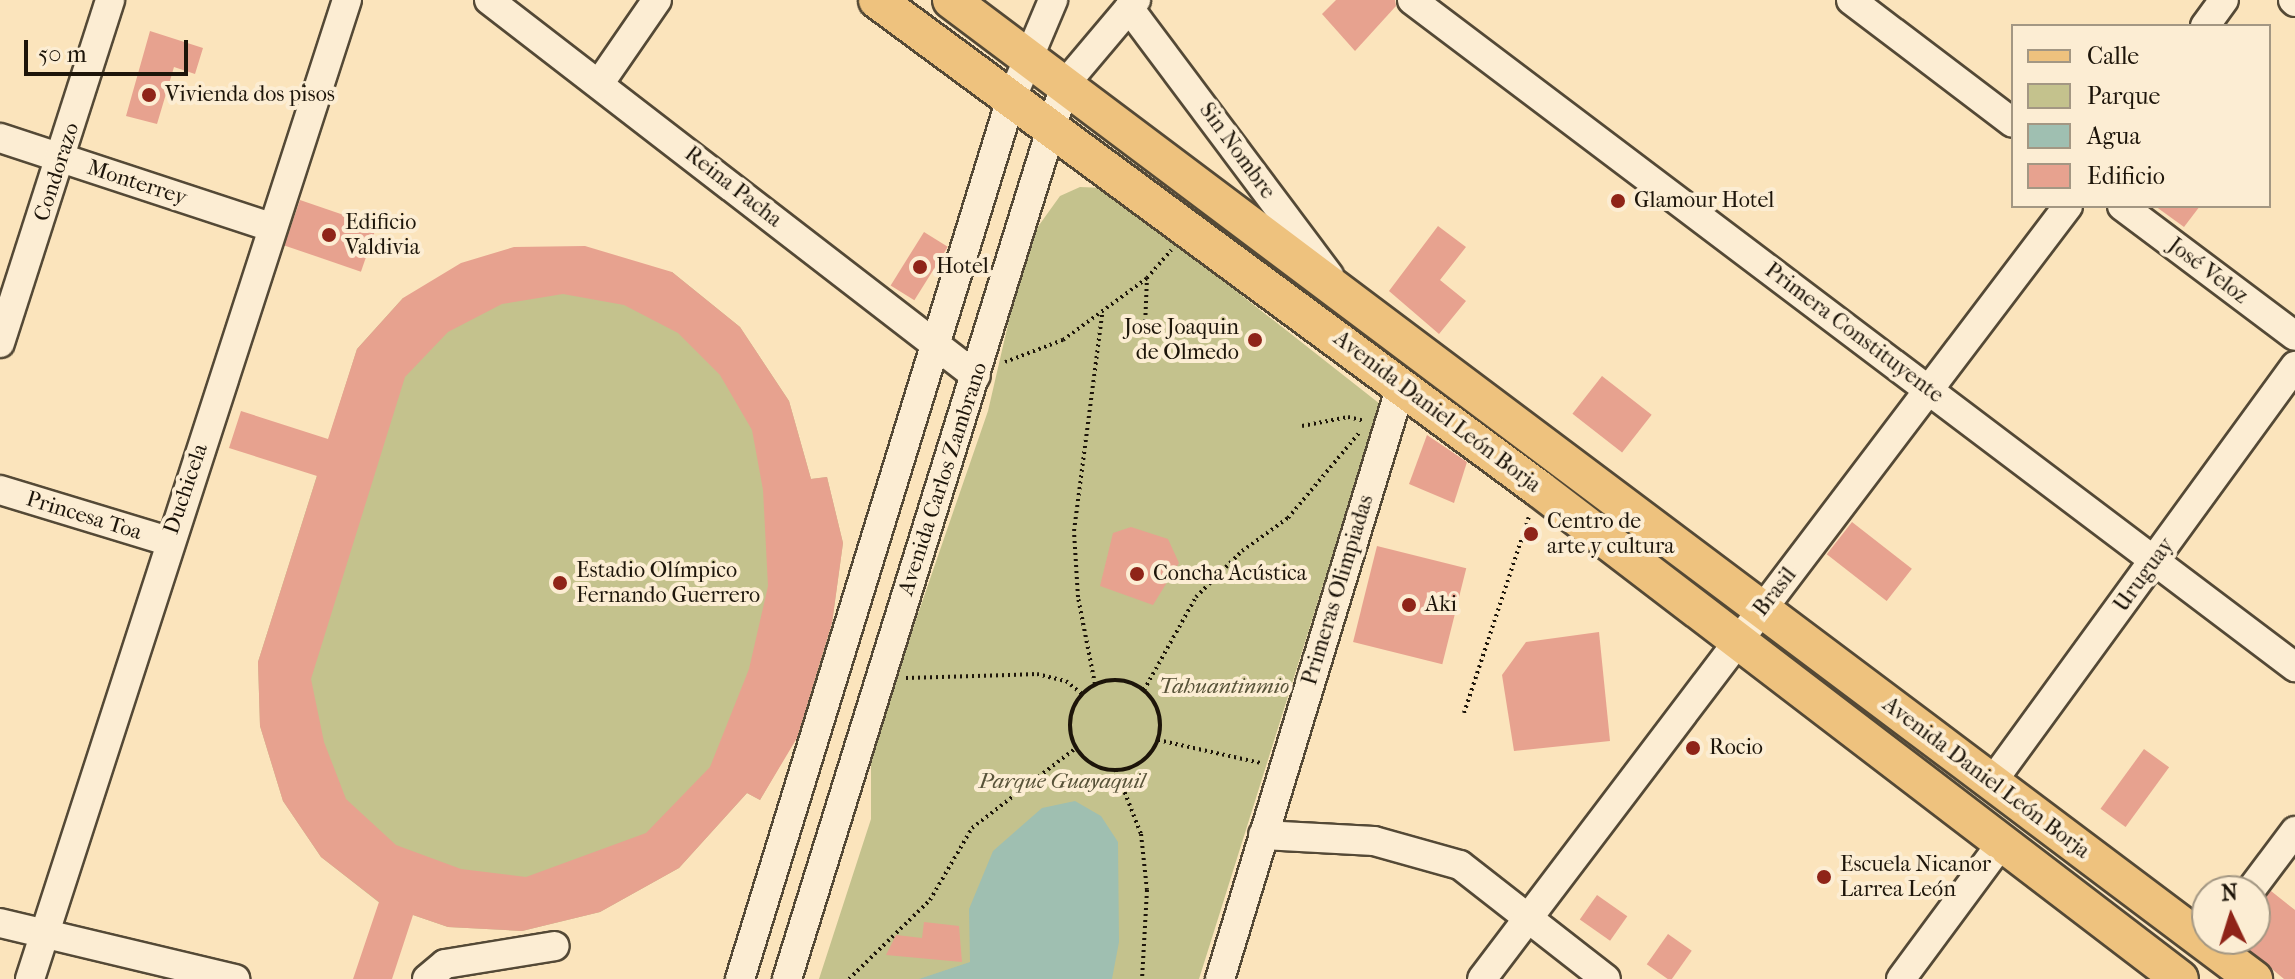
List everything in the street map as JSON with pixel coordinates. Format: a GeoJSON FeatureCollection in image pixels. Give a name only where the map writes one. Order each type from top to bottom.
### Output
{"type":"FeatureCollection","features":[{"type":"Feature","properties":{"kind":"main road","name":"Avenida Daniel León Borja"},"geometry":{"type":"LineString","coordinates":[[877,0],[1010,102],[1191,228],[1538,488],[2000,845],[2180,979]]}},
{"type":"Feature","properties":{"kind":"main road","name":"Avenida Daniel León Borja"},"geometry":{"type":"LineString","coordinates":[[951,0],[1761,611],[2191,927]]}},
{"type":"Feature","properties":{"kind":"main road","name":"Avenida Daniel León Borja"},"geometry":{"type":"LineString","coordinates":[[2227,955],[2254,979]]}},
{"type":"Feature","properties":{"kind":"street","name":"Condorazo"},"geometry":{"type":"LineString","coordinates":[[0,343],[62,158],[110,0]]}},
{"type":"Feature","properties":{"kind":"street","name":"Duchicela"},"geometry":{"type":"LineString","coordinates":[[30,979],[168,541],[347,0]]}},
{"type":"Feature","properties":{"kind":"street","name":"Reina Pacha"},"geometry":{"type":"LineString","coordinates":[[489,0],[977,372]]}},
{"type":"Feature","properties":{"kind":"street"},"geometry":{"type":"LineString","coordinates":[[599,84],[657,0]]}},
{"type":"Feature","properties":{"kind":"street","name":"Avenida Carlos Zambrano"},"geometry":{"type":"LineString","coordinates":[[740,979],[939,346],[1010,102],[1053,0]]}},
{"type":"Feature","properties":{"kind":"street","name":"Primera Constituyente"},"geometry":{"type":"LineString","coordinates":[[1412,0],[2295,667]]}},
{"type":"Feature","properties":{"kind":"street"},"geometry":{"type":"LineString","coordinates":[[1851,0],[2011,121]]}},
{"type":"Feature","properties":{"kind":"street"},"geometry":{"type":"LineString","coordinates":[[2206,24],[2224,0]]}},
{"type":"Feature","properties":{"kind":"street","name":"Avenida Carlos Zambrano"},"geometry":{"type":"LineString","coordinates":[[787,979],[1065,84],[1132,4]]}},
{"type":"Feature","properties":{"kind":"street","name":"Sin Nombre"},"geometry":{"type":"LineString","coordinates":[[1132,4],[1343,295]]}},
{"type":"Feature","properties":{"kind":"street","name":"Monterrey"},"geometry":{"type":"LineString","coordinates":[[0,138],[273,228]]}},
{"type":"Feature","properties":{"kind":"street","name":"Brasil"},"geometry":{"type":"LineString","coordinates":[[1482,979],[1529,921],[1737,640],[2066,208]]}},
{"type":"Feature","properties":{"kind":"street","name":"José Veloz"},"geometry":{"type":"LineString","coordinates":[[2125,208],[2295,336]]}},
{"type":"Feature","properties":{"kind":"street","name":"Uruguay"},"geometry":{"type":"LineString","coordinates":[[1992,782],[2295,366]]}},
{"type":"Feature","properties":{"kind":"street","name":"Primeras Olimpiadas"},"geometry":{"type":"LineString","coordinates":[[1220,979],[1401,386]]}},
{"type":"Feature","properties":{"kind":"street","name":"Princesa Toa"},"geometry":{"type":"LineString","coordinates":[[0,490],[168,541]]}},
{"type":"Feature","properties":{"kind":"street"},"geometry":{"type":"LineString","coordinates":[[2262,875],[2295,831]]}},
{"type":"Feature","properties":{"kind":"street"},"geometry":{"type":"LineString","coordinates":[[1263,835],[1420,849],[1460,865],[1606,979]]}},
{"type":"Feature","properties":{"kind":"street"},"geometry":{"type":"LineString","coordinates":[[1901,979],[2000,845]]}},
{"type":"Feature","properties":{"kind":"street"},"geometry":{"type":"LineString","coordinates":[[0,923],[235,979]]}},
{"type":"Feature","properties":{"kind":"street"},"geometry":{"type":"LineString","coordinates":[[427,979],[445,964],[555,946]]}},
{"type":"Feature","properties":{"kind":"path"},"geometry":{"type":"LineString","coordinates":[[977,372],[1063,340],[1102,314],[1147,278],[1191,228]]}},
{"type":"Feature","properties":{"kind":"path"},"geometry":{"type":"LineString","coordinates":[[1145,327],[1147,278]]}},
{"type":"Feature","properties":{"kind":"path"},"geometry":{"type":"LineString","coordinates":[[1095,684],[1078,597],[1074,531],[1102,314]]}},
{"type":"Feature","properties":{"kind":"path"},"geometry":{"type":"LineString","coordinates":[[1144,690],[1196,597],[1242,551],[1288,518],[1367,421],[1401,386]]}},
{"type":"Feature","properties":{"kind":"path"},"geometry":{"type":"LineString","coordinates":[[1302,426],[1348,417],[1367,421]]}},
{"type":"Feature","properties":{"kind":"path"},"geometry":{"type":"LineString","coordinates":[[1464,713],[1538,488]]}},
{"type":"Feature","properties":{"kind":"path"},"geometry":{"type":"LineString","coordinates":[[880,678],[1037,674],[1066,681],[1082,694]]}},
{"type":"Feature","properties":{"kind":"path"},"geometry":{"type":"LineString","coordinates":[[1112,680],[1144,690],[1160,722],[1158,740],[1141,761],[1116,770],[1093,764],[1076,748],[1071,720],[1082,694],[1095,684],[1112,680]]}},
{"type":"Feature","properties":{"kind":"path"},"geometry":{"type":"LineString","coordinates":[[1158,740],[1284,768]]}},
{"type":"Feature","properties":{"kind":"path"},"geometry":{"type":"LineString","coordinates":[[849,979],[930,900],[972,828],[1076,748]]}},
{"type":"Feature","properties":{"kind":"path"},"geometry":{"type":"LineString","coordinates":[[1116,770],[1141,834],[1147,890],[1142,979]]}},
{"type":"Feature","properties":{"kind":"green space","name":"Parque Guayaquil"},"geometry":{"type":"Polygon","coordinates":[[[1080,187],[1105,188],[1380,404],[1199,979],[819,979],[871,819],[871,750],[988,411],[1027,242],[1060,196],[1080,187]]]}},
{"type":"Feature","properties":{"kind":"green space","name":"Estadio Olímpico Fernando Guerrero"},"geometry":{"type":"Polygon","coordinates":[[[672,272],[740,327],[789,401],[811,479],[827,477],[843,543],[832,623],[803,726],[760,800],[747,793],[679,868],[600,912],[522,931],[448,927],[381,904],[321,857],[283,801],[260,726],[258,662],[357,349],[403,298],[672,272]]]}},
{"type":"Feature","properties":{"kind":"water"},"geometry":{"type":"Polygon","coordinates":[[[1075,801],[1101,816],[1118,842],[1119,942],[1112,979],[919,979],[970,962],[969,909],[993,851],[1042,808],[1075,801]]]}},
{"type":"Feature","properties":{"kind":"building"},"geometry":{"type":"Polygon","coordinates":[[[1336,0],[1395,0],[1396,6],[1355,51],[1322,14],[1336,0]]]}},
{"type":"Feature","properties":{"kind":"building"},"geometry":{"type":"Polygon","coordinates":[[[150,31],[203,48],[195,74],[174,67],[157,124],[126,116],[150,31]]]}},
{"type":"Feature","properties":{"kind":"building","name":"Edificio Valdivia"},"geometry":{"type":"Polygon","coordinates":[[[300,200],[377,226],[361,272],[284,245],[300,200]]]}},
{"type":"Feature","properties":{"kind":"building"},"geometry":{"type":"Polygon","coordinates":[[[2158,208],[2198,208],[2184,227],[2158,208]]]}},
{"type":"Feature","properties":{"kind":"building"},"geometry":{"type":"Polygon","coordinates":[[[1438,226],[1466,247],[1440,280],[1466,301],[1439,334],[1389,291],[1438,226]]]}},
{"type":"Feature","properties":{"kind":"building","name":"Hotel"},"geometry":{"type":"Polygon","coordinates":[[[924,232],[948,247],[914,300],[891,285],[924,232]]]}},
{"type":"Feature","properties":{"kind":"building"},"geometry":{"type":"Polygon","coordinates":[[[585,246],[672,272],[740,327],[789,401],[811,479],[827,477],[843,543],[832,623],[797,738],[760,800],[747,793],[679,868],[600,912],[522,931],[448,927],[413,915],[392,979],[353,979],[379,902],[321,857],[283,801],[260,726],[258,662],[317,476],[229,448],[241,411],[328,439],[357,349],[403,298],[461,263],[514,247],[585,246]],[[563,294],[502,304],[448,332],[405,377],[311,679],[324,742],[346,799],[396,845],[461,869],[526,877],[646,833],[710,767],[749,669],[768,586],[763,490],[752,430],[720,375],[678,333],[624,305],[563,294]]]}},
{"type":"Feature","properties":{"kind":"building"},"geometry":{"type":"Polygon","coordinates":[[[1602,376],[1652,415],[1622,453],[1572,414],[1602,376]]]}},
{"type":"Feature","properties":{"kind":"building"},"geometry":{"type":"Polygon","coordinates":[[[1427,435],[1467,462],[1454,503],[1409,484],[1427,435]]]}},
{"type":"Feature","properties":{"kind":"building"},"geometry":{"type":"Polygon","coordinates":[[[1852,522],[1912,569],[1887,601],[1827,554],[1852,522]]]}},
{"type":"Feature","properties":{"kind":"building","name":"Concha Acústica"},"geometry":{"type":"Polygon","coordinates":[[[1131,527],[1168,539],[1179,563],[1153,605],[1100,586],[1113,533],[1131,527]]]}},
{"type":"Feature","properties":{"kind":"building","name":"Aki"},"geometry":{"type":"Polygon","coordinates":[[[1377,546],[1466,568],[1442,664],[1353,642],[1377,546]]]}},
{"type":"Feature","properties":{"kind":"building"},"geometry":{"type":"Polygon","coordinates":[[[1599,632],[1610,741],[1514,751],[1502,675],[1526,642],[1599,632]]]}},
{"type":"Feature","properties":{"kind":"building"},"geometry":{"type":"Polygon","coordinates":[[[2144,749],[2169,767],[2126,827],[2101,809],[2144,749]]]}},
{"type":"Feature","properties":{"kind":"building"},"geometry":{"type":"Polygon","coordinates":[[[2271,891],[2295,910],[2295,979],[2284,979],[2255,955],[2271,955],[2271,891]]]}},
{"type":"Feature","properties":{"kind":"building"},"geometry":{"type":"Polygon","coordinates":[[[1597,895],[1627,916],[1610,941],[1580,920],[1597,895]]]}},
{"type":"Feature","properties":{"kind":"building"},"geometry":{"type":"Polygon","coordinates":[[[924,922],[959,926],[962,962],[886,955],[896,935],[922,938],[924,922]]]}},
{"type":"Feature","properties":{"kind":"building"},"geometry":{"type":"Polygon","coordinates":[[[1668,934],[1692,951],[1672,979],[1647,964],[1668,934]]]}},
{"type":"Feature","properties":{"kind":"place","name":"Vivienda dos pisos"},"geometry":{"type":"Point","coordinates":[149,95]}},
{"type":"Feature","properties":{"kind":"place","name":"Glamour Hotel"},"geometry":{"type":"Point","coordinates":[1618,201]}},
{"type":"Feature","properties":{"kind":"place","name":"Edificio Valdivia"},"geometry":{"type":"Point","coordinates":[329,235]}},
{"type":"Feature","properties":{"kind":"place","name":"Hotel"},"geometry":{"type":"Point","coordinates":[920,267]}},
{"type":"Feature","properties":{"kind":"place","name":"Jose Joaquin de Olmedo"},"geometry":{"type":"Point","coordinates":[1255,340]}},
{"type":"Feature","properties":{"kind":"place","name":"Centro de arte y cultura"},"geometry":{"type":"Point","coordinates":[1531,534]}},
{"type":"Feature","properties":{"kind":"place","name":"Concha Acústica"},"geometry":{"type":"Point","coordinates":[1137,574]}},
{"type":"Feature","properties":{"kind":"place","name":"Estadio Olímpico Fernando Guerrero"},"geometry":{"type":"Point","coordinates":[560,583]}},
{"type":"Feature","properties":{"kind":"place","name":"Aki"},"geometry":{"type":"Point","coordinates":[1409,605]}},
{"type":"Feature","properties":{"kind":"place","name":"Rocio"},"geometry":{"type":"Point","coordinates":[1693,748]}},
{"type":"Feature","properties":{"kind":"place","name":"Escuela Nicanor Larrea León"},"geometry":{"type":"Point","coordinates":[1824,877]}},
{"type":"Feature","properties":{"kind":"park label","name":"Tahuantinmio"},"geometry":{"type":"Point","coordinates":[1224,687]}}]}
